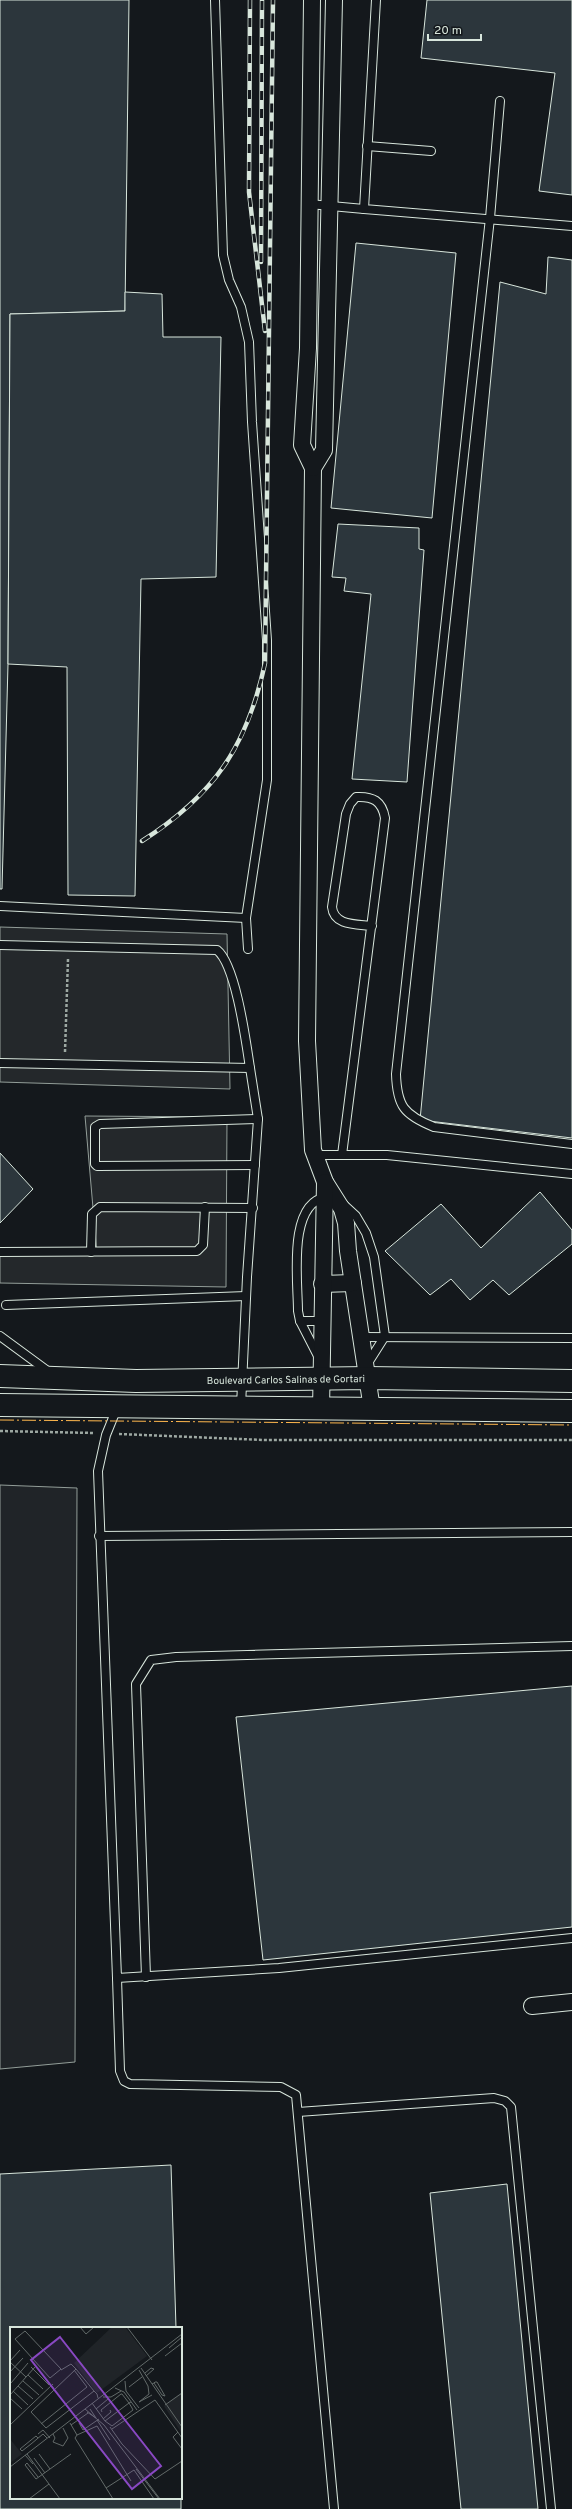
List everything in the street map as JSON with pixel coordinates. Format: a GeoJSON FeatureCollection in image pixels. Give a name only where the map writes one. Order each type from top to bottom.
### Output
{"type":"FeatureCollection","features":[{"type":"Feature","properties":{"kind":"main road","name":"Boulevard Carlos Salinas de Gortari"},"geometry":{"type":"LineString","coordinates":[[0,1376],[136,1381],[243,1378],[320,1369],[572,1381]]}},
{"type":"Feature","properties":{"kind":"main road"},"geometry":{"type":"LineString","coordinates":[[0,1405],[118,1407],[241,1406],[321,1410],[372,1409],[572,1411]]}},
{"type":"Feature","properties":{"kind":"street"},"geometry":{"type":"LineString","coordinates":[[312,0],[308,348],[302,445],[313,468],[307,1041],[311,1131],[314,1155],[328,1191],[346,1223],[353,1282],[372,1409]]}},
{"type":"Feature","properties":{"kind":"street"},"geometry":{"type":"LineString","coordinates":[[313,468],[324,450],[331,206],[334,0]]}},
{"type":"Feature","properties":{"kind":"street"},"geometry":{"type":"LineString","coordinates":[[321,1410],[320,1369],[322,1284],[328,1191]]}},
{"type":"Feature","properties":{"kind":"street"},"geometry":{"type":"LineString","coordinates":[[322,1284],[353,1282]]}},
{"type":"Feature","properties":{"kind":"street"},"geometry":{"type":"LineString","coordinates":[[532,2006],[572,2002]]}},
{"type":"Feature","properties":{"kind":"lane"},"geometry":{"type":"LineString","coordinates":[[215,0],[223,255],[229,280],[241,307],[249,342],[252,422],[267,640],[267,780],[246,918],[248,948]]}},
{"type":"Feature","properties":{"kind":"lane"},"geometry":{"type":"LineString","coordinates":[[364,209],[376,0]]}},
{"type":"Feature","properties":{"kind":"lane"},"geometry":{"type":"LineString","coordinates":[[500,101],[490,218],[397,1066],[397,1090],[403,1108],[415,1120],[434,1127],[572,1144]]}},
{"type":"Feature","properties":{"kind":"lane"},"geometry":{"type":"LineString","coordinates":[[367,146],[431,151]]}},
{"type":"Feature","properties":{"kind":"lane"},"geometry":{"type":"LineString","coordinates":[[309,204],[572,226]]}},
{"type":"Feature","properties":{"kind":"lane"},"geometry":{"type":"LineString","coordinates":[[342,1155],[372,926],[385,818],[383,808],[376,800],[356,797],[350,804],[346,814],[332,914],[337,920],[372,926]]}},
{"type":"Feature","properties":{"kind":"lane"},"geometry":{"type":"LineString","coordinates":[[0,906],[246,918]]}},
{"type":"Feature","properties":{"kind":"lane"},"geometry":{"type":"LineString","coordinates":[[0,945],[217,950],[222,954],[233,981],[250,1068],[258,1119],[246,1296],[241,1406]]}},
{"type":"Feature","properties":{"kind":"lane"},"geometry":{"type":"LineString","coordinates":[[0,1063],[250,1068]]}},
{"type":"Feature","properties":{"kind":"lane"},"geometry":{"type":"LineString","coordinates":[[255,1164],[98,1166],[95,1164],[94,1132],[95,1127],[100,1124],[258,1119]]}},
{"type":"Feature","properties":{"kind":"lane"},"geometry":{"type":"LineString","coordinates":[[314,1155],[387,1155],[572,1174]]}},
{"type":"Feature","properties":{"kind":"lane"},"geometry":{"type":"LineString","coordinates":[[320,1369],[300,1321],[298,1311],[299,1225],[306,1208],[328,1191],[356,1216],[366,1233],[374,1257],[385,1336],[367,1372]]}},
{"type":"Feature","properties":{"kind":"lane"},"geometry":{"type":"LineString","coordinates":[[0,1252],[200,1250],[203,1245],[205,1207]]}},
{"type":"Feature","properties":{"kind":"lane"},"geometry":{"type":"LineString","coordinates":[[91,1252],[92,1218],[96,1208],[253,1208]]}},
{"type":"Feature","properties":{"kind":"lane"},"geometry":{"type":"LineString","coordinates":[[6,1305],[246,1296]]}},
{"type":"Feature","properties":{"kind":"lane"},"geometry":{"type":"LineString","coordinates":[[300,1321],[321,1321]]}},
{"type":"Feature","properties":{"kind":"lane"},"geometry":{"type":"LineString","coordinates":[[0,1336],[56,1378]]}},
{"type":"Feature","properties":{"kind":"lane"},"geometry":{"type":"LineString","coordinates":[[361,1337],[572,1338]]}},
{"type":"Feature","properties":{"kind":"lane"},"geometry":{"type":"LineString","coordinates":[[118,1407],[107,1433],[98,1466],[98,1536],[120,2071],[124,2081],[130,2084],[281,2087],[296,2095],[334,2509]]}},
{"type":"Feature","properties":{"kind":"lane"},"geometry":{"type":"LineString","coordinates":[[98,1536],[572,1532]]}},
{"type":"Feature","properties":{"kind":"lane"},"geometry":{"type":"LineString","coordinates":[[146,1977],[136,1684],[151,1660],[176,1657],[572,1646]]}},
{"type":"Feature","properties":{"kind":"lane"},"geometry":{"type":"LineString","coordinates":[[117,1978],[279,1968],[572,1938]]}},
{"type":"Feature","properties":{"kind":"lane"},"geometry":{"type":"LineString","coordinates":[[298,2112],[494,2098],[505,2101],[511,2107],[551,2509]]}},
{"type":"Feature","properties":{"kind":"path"},"geometry":{"type":"LineString","coordinates":[[65,1065],[68,946]]}},
{"type":"Feature","properties":{"kind":"path"},"geometry":{"type":"LineString","coordinates":[[0,1431],[107,1433],[264,1440],[572,1440]]}},
{"type":"Feature","properties":{"kind":"shaded area"},"geometry":{"type":"Polygon","coordinates":[[[0,927],[227,934],[230,1089],[0,1082],[0,927]]]}},
{"type":"Feature","properties":{"kind":"shaded area"},"geometry":{"type":"Polygon","coordinates":[[[85,1116],[227,1117],[226,1287],[0,1283],[0,1248],[97,1254],[85,1116]]]}},
{"type":"Feature","properties":{"kind":"shaded area"},"geometry":{"type":"Polygon","coordinates":[[[0,1485],[77,1488],[75,2062],[0,2069],[0,1485]]]}},
{"type":"Feature","properties":{"kind":"building"},"geometry":{"type":"Polygon","coordinates":[[[0,0],[129,0],[125,311],[10,314],[8,664],[2,889],[0,889],[0,0]]]}},
{"type":"Feature","properties":{"kind":"building"},"geometry":{"type":"Polygon","coordinates":[[[427,0],[572,0],[572,195],[539,191],[555,73],[421,58],[427,0]]]}},
{"type":"Feature","properties":{"kind":"building"},"geometry":{"type":"Polygon","coordinates":[[[356,243],[456,253],[432,518],[331,508],[356,243]]]}},
{"type":"Feature","properties":{"kind":"building"},"geometry":{"type":"Polygon","coordinates":[[[548,257],[572,260],[572,1138],[420,1120],[500,282],[546,294],[548,257]]]}},
{"type":"Feature","properties":{"kind":"building"},"geometry":{"type":"Polygon","coordinates":[[[125,292],[162,294],[163,337],[221,337],[216,577],[141,579],[135,896],[68,895],[67,667],[8,664],[10,314],[125,311],[125,292]]]}},
{"type":"Feature","properties":{"kind":"building"},"geometry":{"type":"Polygon","coordinates":[[[338,524],[419,528],[419,549],[424,550],[407,782],[352,779],[371,594],[344,591],[346,578],[332,577],[338,524]]]}},
{"type":"Feature","properties":{"kind":"building"},"geometry":{"type":"Polygon","coordinates":[[[0,1153],[33,1189],[0,1223],[0,1153]]]}},
{"type":"Feature","properties":{"kind":"building"},"geometry":{"type":"Polygon","coordinates":[[[540,1192],[572,1230],[572,1244],[509,1295],[493,1280],[470,1300],[451,1279],[430,1295],[385,1251],[441,1204],[481,1248],[540,1192]]]}},
{"type":"Feature","properties":{"kind":"building"},"geometry":{"type":"Polygon","coordinates":[[[572,1686],[572,1927],[263,1960],[236,1717],[572,1686]]]}},
{"type":"Feature","properties":{"kind":"building"},"geometry":{"type":"Polygon","coordinates":[[[171,2165],[176,2327],[10,2327],[10,2499],[181,2499],[181,2509],[0,2509],[0,2174],[171,2165]]]}},
{"type":"Feature","properties":{"kind":"building"},"geometry":{"type":"Polygon","coordinates":[[[507,2184],[538,2509],[461,2509],[430,2193],[507,2184]]]}},
{"type":"Feature","properties":{"kind":"railway"},"geometry":{"type":"LineString","coordinates":[[250,0],[249,192],[265,331]]}},
{"type":"Feature","properties":{"kind":"railway"},"geometry":{"type":"LineString","coordinates":[[261,262],[262,0]]}},
{"type":"Feature","properties":{"kind":"railway"},"geometry":{"type":"LineString","coordinates":[[142,841],[167,824],[189,806],[208,787],[224,766],[237,744],[248,720],[258,693],[265,663],[273,0]]}},
{"type":"Feature","properties":{"kind":"power"},"geometry":{"type":"LineString","coordinates":[[0,1420],[572,1425]]}}]}
